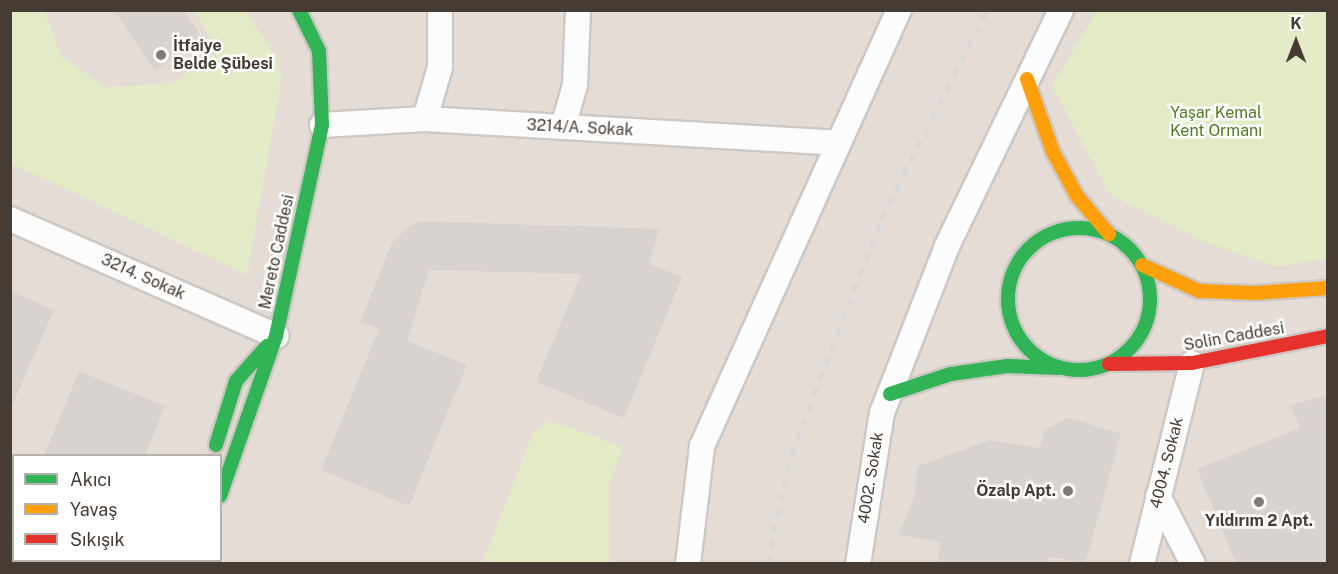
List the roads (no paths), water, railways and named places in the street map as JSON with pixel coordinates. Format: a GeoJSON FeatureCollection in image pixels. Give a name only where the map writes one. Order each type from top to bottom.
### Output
{"type":"FeatureCollection","features":[{"type":"Feature","properties":{"kind":"street","name":"Mereto Caddesi"},"geometry":{"type":"LineString","coordinates":[[222,490],[276,336],[322,125],[319,51],[299,10]]}},
{"type":"Feature","properties":{"kind":"street"},"geometry":{"type":"LineString","coordinates":[[425,118],[440,67],[441,10]]}},
{"type":"Feature","properties":{"kind":"street"},"geometry":{"type":"LineString","coordinates":[[562,128],[575,85],[578,10]]}},
{"type":"Feature","properties":{"kind":"street"},"geometry":{"type":"LineString","coordinates":[[688,564],[702,446],[899,10]]}},
{"type":"Feature","properties":{"kind":"street","name":"4002. Sokak"},"geometry":{"type":"LineString","coordinates":[[858,564],[882,413],[947,246],[1061,10]]}},
{"type":"Feature","properties":{"kind":"street"},"geometry":{"type":"LineString","coordinates":[[1027,79],[1053,152],[1077,196],[1108,234]]}},
{"type":"Feature","properties":{"kind":"street","name":"3214/A. Sokak"},"geometry":{"type":"LineString","coordinates":[[322,125],[425,118],[838,143]]}},
{"type":"Feature","properties":{"kind":"street","name":"3214. Sokak"},"geometry":{"type":"LineString","coordinates":[[10,219],[276,336]]}},
{"type":"Feature","properties":{"kind":"street"},"geometry":{"type":"LineString","coordinates":[[890,394],[951,374],[1007,366],[1063,369],[1086,370],[1109,364],[1128,351],[1146,322],[1150,287],[1142,265],[1128,247],[1108,234],[1086,228],[1062,230],[1040,239],[1023,255],[1011,276],[1007,299],[1011,323],[1023,343],[1041,359],[1063,369]]}},
{"type":"Feature","properties":{"kind":"street"},"geometry":{"type":"LineString","coordinates":[[1142,265],[1198,291],[1255,293],[1328,288]]}},
{"type":"Feature","properties":{"kind":"street"},"geometry":{"type":"LineString","coordinates":[[213,454],[236,381],[276,336]]}},
{"type":"Feature","properties":{"kind":"street","name":"Solin Caddesi"},"geometry":{"type":"LineString","coordinates":[[1109,364],[1192,363],[1328,336]]}},
{"type":"Feature","properties":{"kind":"street","name":"4004. Sokak"},"geometry":{"type":"LineString","coordinates":[[1142,564],[1192,363]]}},
{"type":"Feature","properties":{"kind":"street"},"geometry":{"type":"LineString","coordinates":[[1158,496],[1194,564]]}},
{"type":"Feature","properties":{"kind":"railway"},"geometry":{"type":"LineString","coordinates":[[767,564],[791,455],[881,219],[987,10]]}},
{"type":"Feature","properties":{"kind":"place","name":"İtfaiye Belde Şübesi"},"geometry":{"type":"Point","coordinates":[161,55]}},
{"type":"Feature","properties":{"kind":"place","name":"Özalp Apt."},"geometry":{"type":"Point","coordinates":[1068,491]}},
{"type":"Feature","properties":{"kind":"place","name":"Yıldırım 2 Apt."},"geometry":{"type":"Point","coordinates":[1259,502]}},
{"type":"Feature","properties":{"kind":"park label","name":"Yaşar Kemal Kent Ormanı"},"geometry":{"type":"Point","coordinates":[1216,122]}}]}
